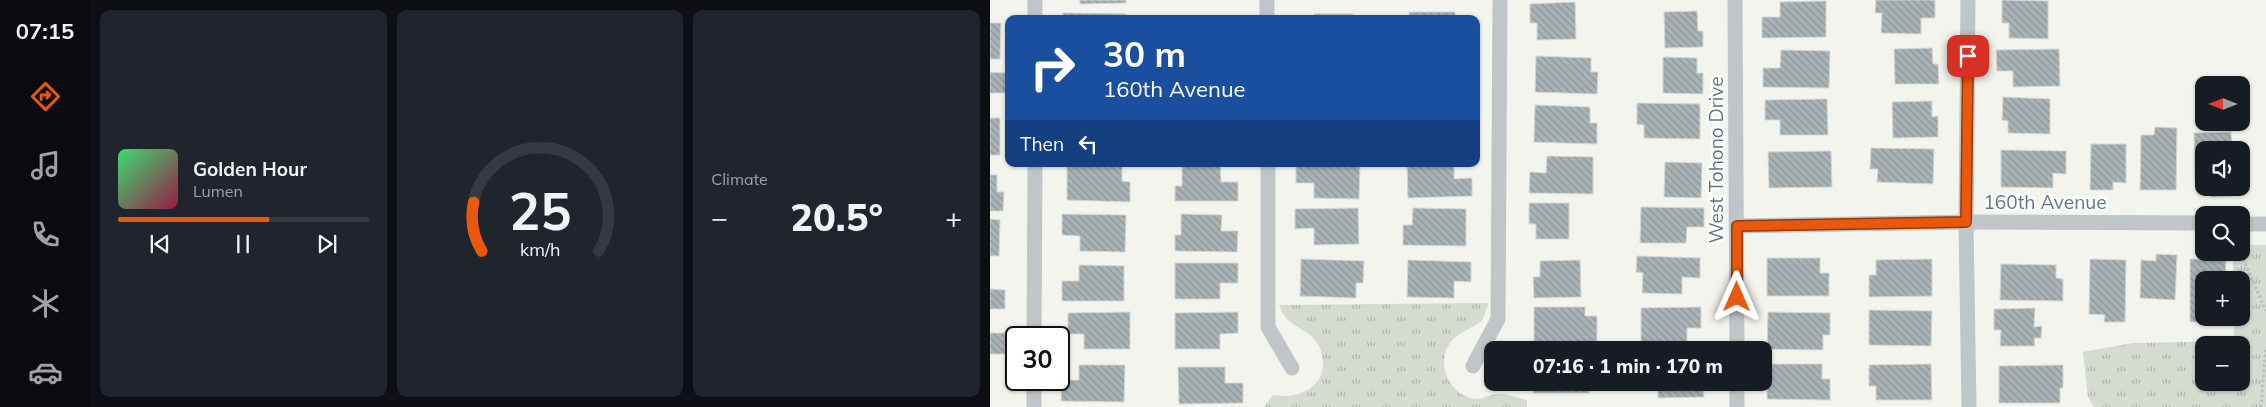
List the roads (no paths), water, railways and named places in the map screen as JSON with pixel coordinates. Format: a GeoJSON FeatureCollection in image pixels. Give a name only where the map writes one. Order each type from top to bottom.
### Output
{"type":"FeatureCollection","features":[{"type":"Feature","properties":{"kind":"street"},"geometry":{"type":"LineString","coordinates":[[1035,0],[1035,15]]}},
{"type":"Feature","properties":{"kind":"street"},"geometry":{"type":"LineString","coordinates":[[1267,0],[1267,15]]}},
{"type":"Feature","properties":{"kind":"street"},"geometry":{"type":"LineString","coordinates":[[1473,366],[1498,319],[1500,0]]}},
{"type":"Feature","properties":{"kind":"street","name":"West Tohono Drive"},"geometry":{"type":"LineString","coordinates":[[1735,0],[1737,341]]}},
{"type":"Feature","properties":{"kind":"street"},"geometry":{"type":"LineString","coordinates":[[1968,0],[1966,222],[1969,407]]}},
{"type":"Feature","properties":{"kind":"street"},"geometry":{"type":"LineString","coordinates":[[1034,326],[1035,167]]}},
{"type":"Feature","properties":{"kind":"street"},"geometry":{"type":"LineString","coordinates":[[1268,167],[1268,326],[1292,368]]}},
{"type":"Feature","properties":{"kind":"street","name":"160th Avenue"},"geometry":{"type":"LineString","coordinates":[[1737,226],[1966,222],[2195,223]]}},
{"type":"Feature","properties":{"kind":"street"},"geometry":{"type":"LineString","coordinates":[[2250,224],[2266,224]]}},
{"type":"Feature","properties":{"kind":"street"},"geometry":{"type":"LineString","coordinates":[[1034,391],[1034,407]]}},
{"type":"Feature","properties":{"kind":"street"},"geometry":{"type":"LineString","coordinates":[[1737,391],[1737,407]]}}]}
